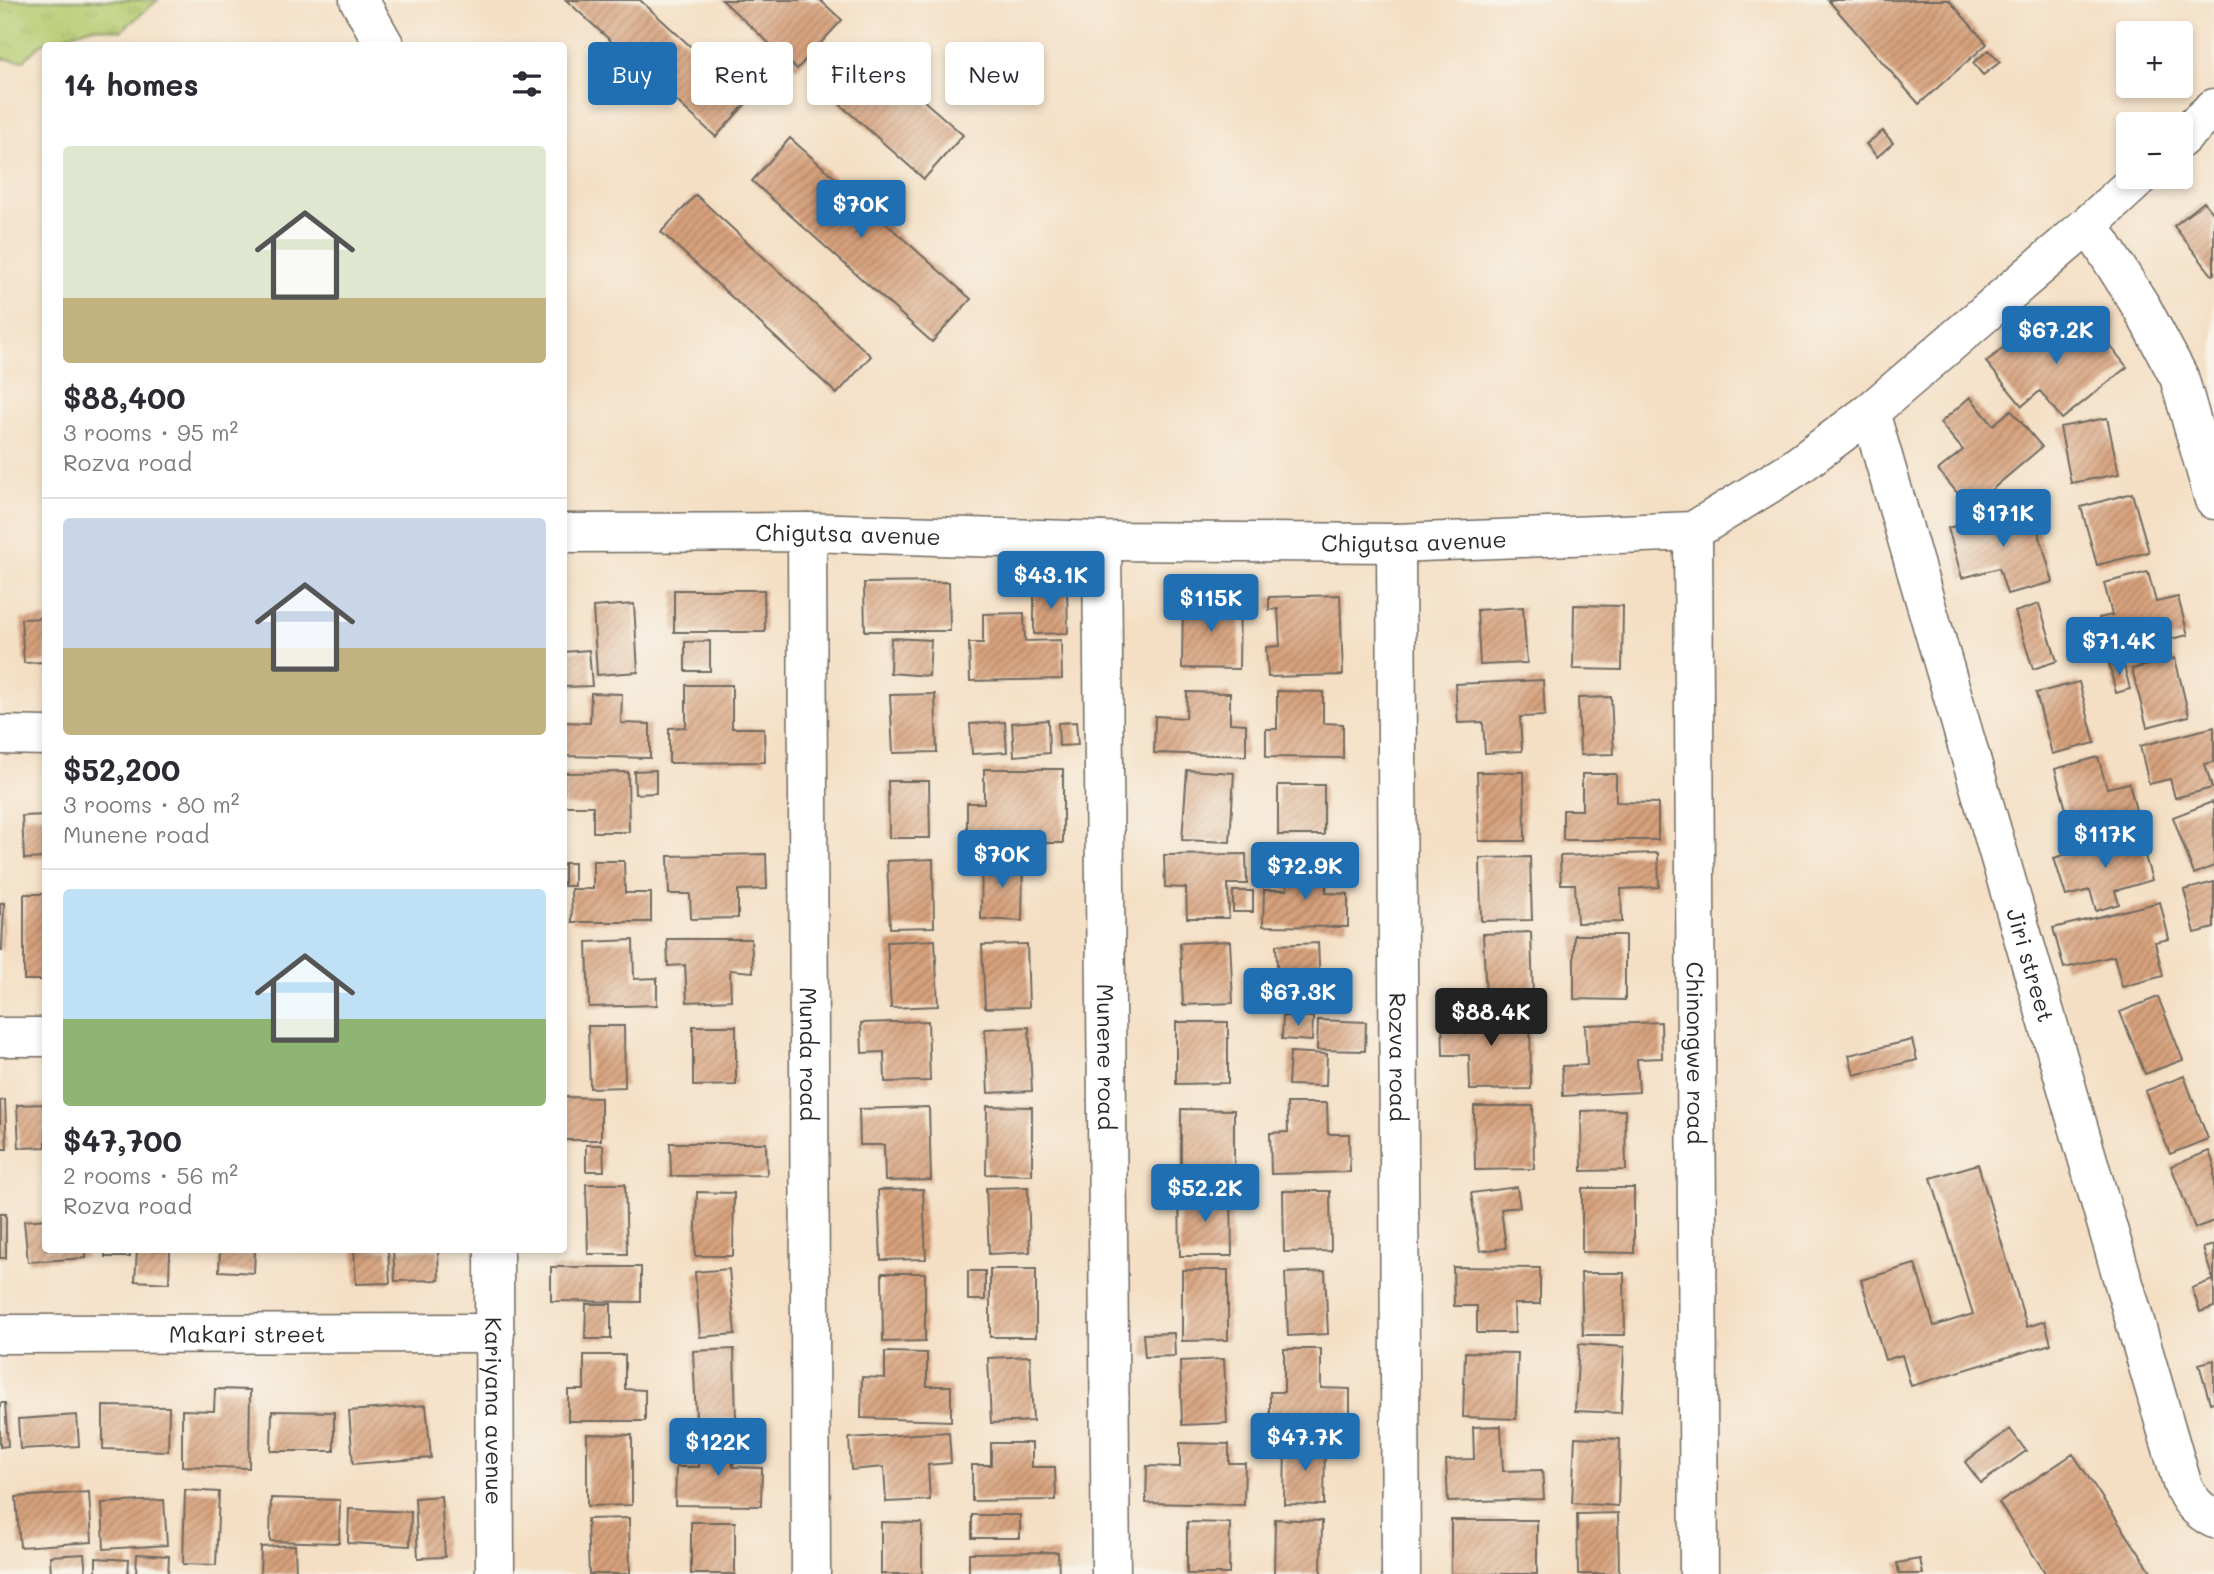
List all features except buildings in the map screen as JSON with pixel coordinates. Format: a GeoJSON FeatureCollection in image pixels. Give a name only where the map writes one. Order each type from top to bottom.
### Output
{"type":"FeatureCollection","features":[{"type":"Feature","properties":{"kind":"street"},"geometry":{"type":"LineString","coordinates":[[359,0],[383,42]]}},
{"type":"Feature","properties":{"kind":"street"},"geometry":{"type":"LineString","coordinates":[[2193,127],[2214,108]]}},
{"type":"Feature","properties":{"kind":"street","name":"Chigutsa avenue"},"geometry":{"type":"LineString","coordinates":[[567,533],[807,532],[1102,541],[1396,542],[1693,531],[1796,468],[1870,412],[2127,189]]}},
{"type":"Feature","properties":{"kind":"street"},"geometry":{"type":"LineString","coordinates":[[2089,224],[2142,308],[2179,377],[2214,500]]}},
{"type":"Feature","properties":{"kind":"street","name":"Jiri street"},"geometry":{"type":"LineString","coordinates":[[1870,412],[2182,1483],[2187,1498],[2208,1516]]}},
{"type":"Feature","properties":{"kind":"street","name":"Chinongwe road"},"geometry":{"type":"LineString","coordinates":[[1693,531],[1699,1574]]}},
{"type":"Feature","properties":{"kind":"street","name":"Munda road"},"geometry":{"type":"LineString","coordinates":[[807,532],[811,1574]]}},
{"type":"Feature","properties":{"kind":"street","name":"Munene road"},"geometry":{"type":"LineString","coordinates":[[1102,541],[1111,1574]]}},
{"type":"Feature","properties":{"kind":"street","name":"Rozva road"},"geometry":{"type":"LineString","coordinates":[[1396,542],[1401,1574]]}},
{"type":"Feature","properties":{"kind":"street"},"geometry":{"type":"LineString","coordinates":[[0,735],[42,736]]}},
{"type":"Feature","properties":{"kind":"street"},"geometry":{"type":"LineString","coordinates":[[0,1037],[42,1037]]}},
{"type":"Feature","properties":{"kind":"street","name":"Kariyana avenue"},"geometry":{"type":"LineString","coordinates":[[494,1253],[495,1574]]}},
{"type":"Feature","properties":{"kind":"street","name":"Makari street"},"geometry":{"type":"LineString","coordinates":[[0,1334],[495,1333]]}},
{"type":"Feature","properties":{"kind":"green space"},"geometry":{"type":"Polygon","coordinates":[[[0,0],[158,0],[121,31],[93,27],[42,42],[23,61],[0,58],[0,0]]]}}]}
